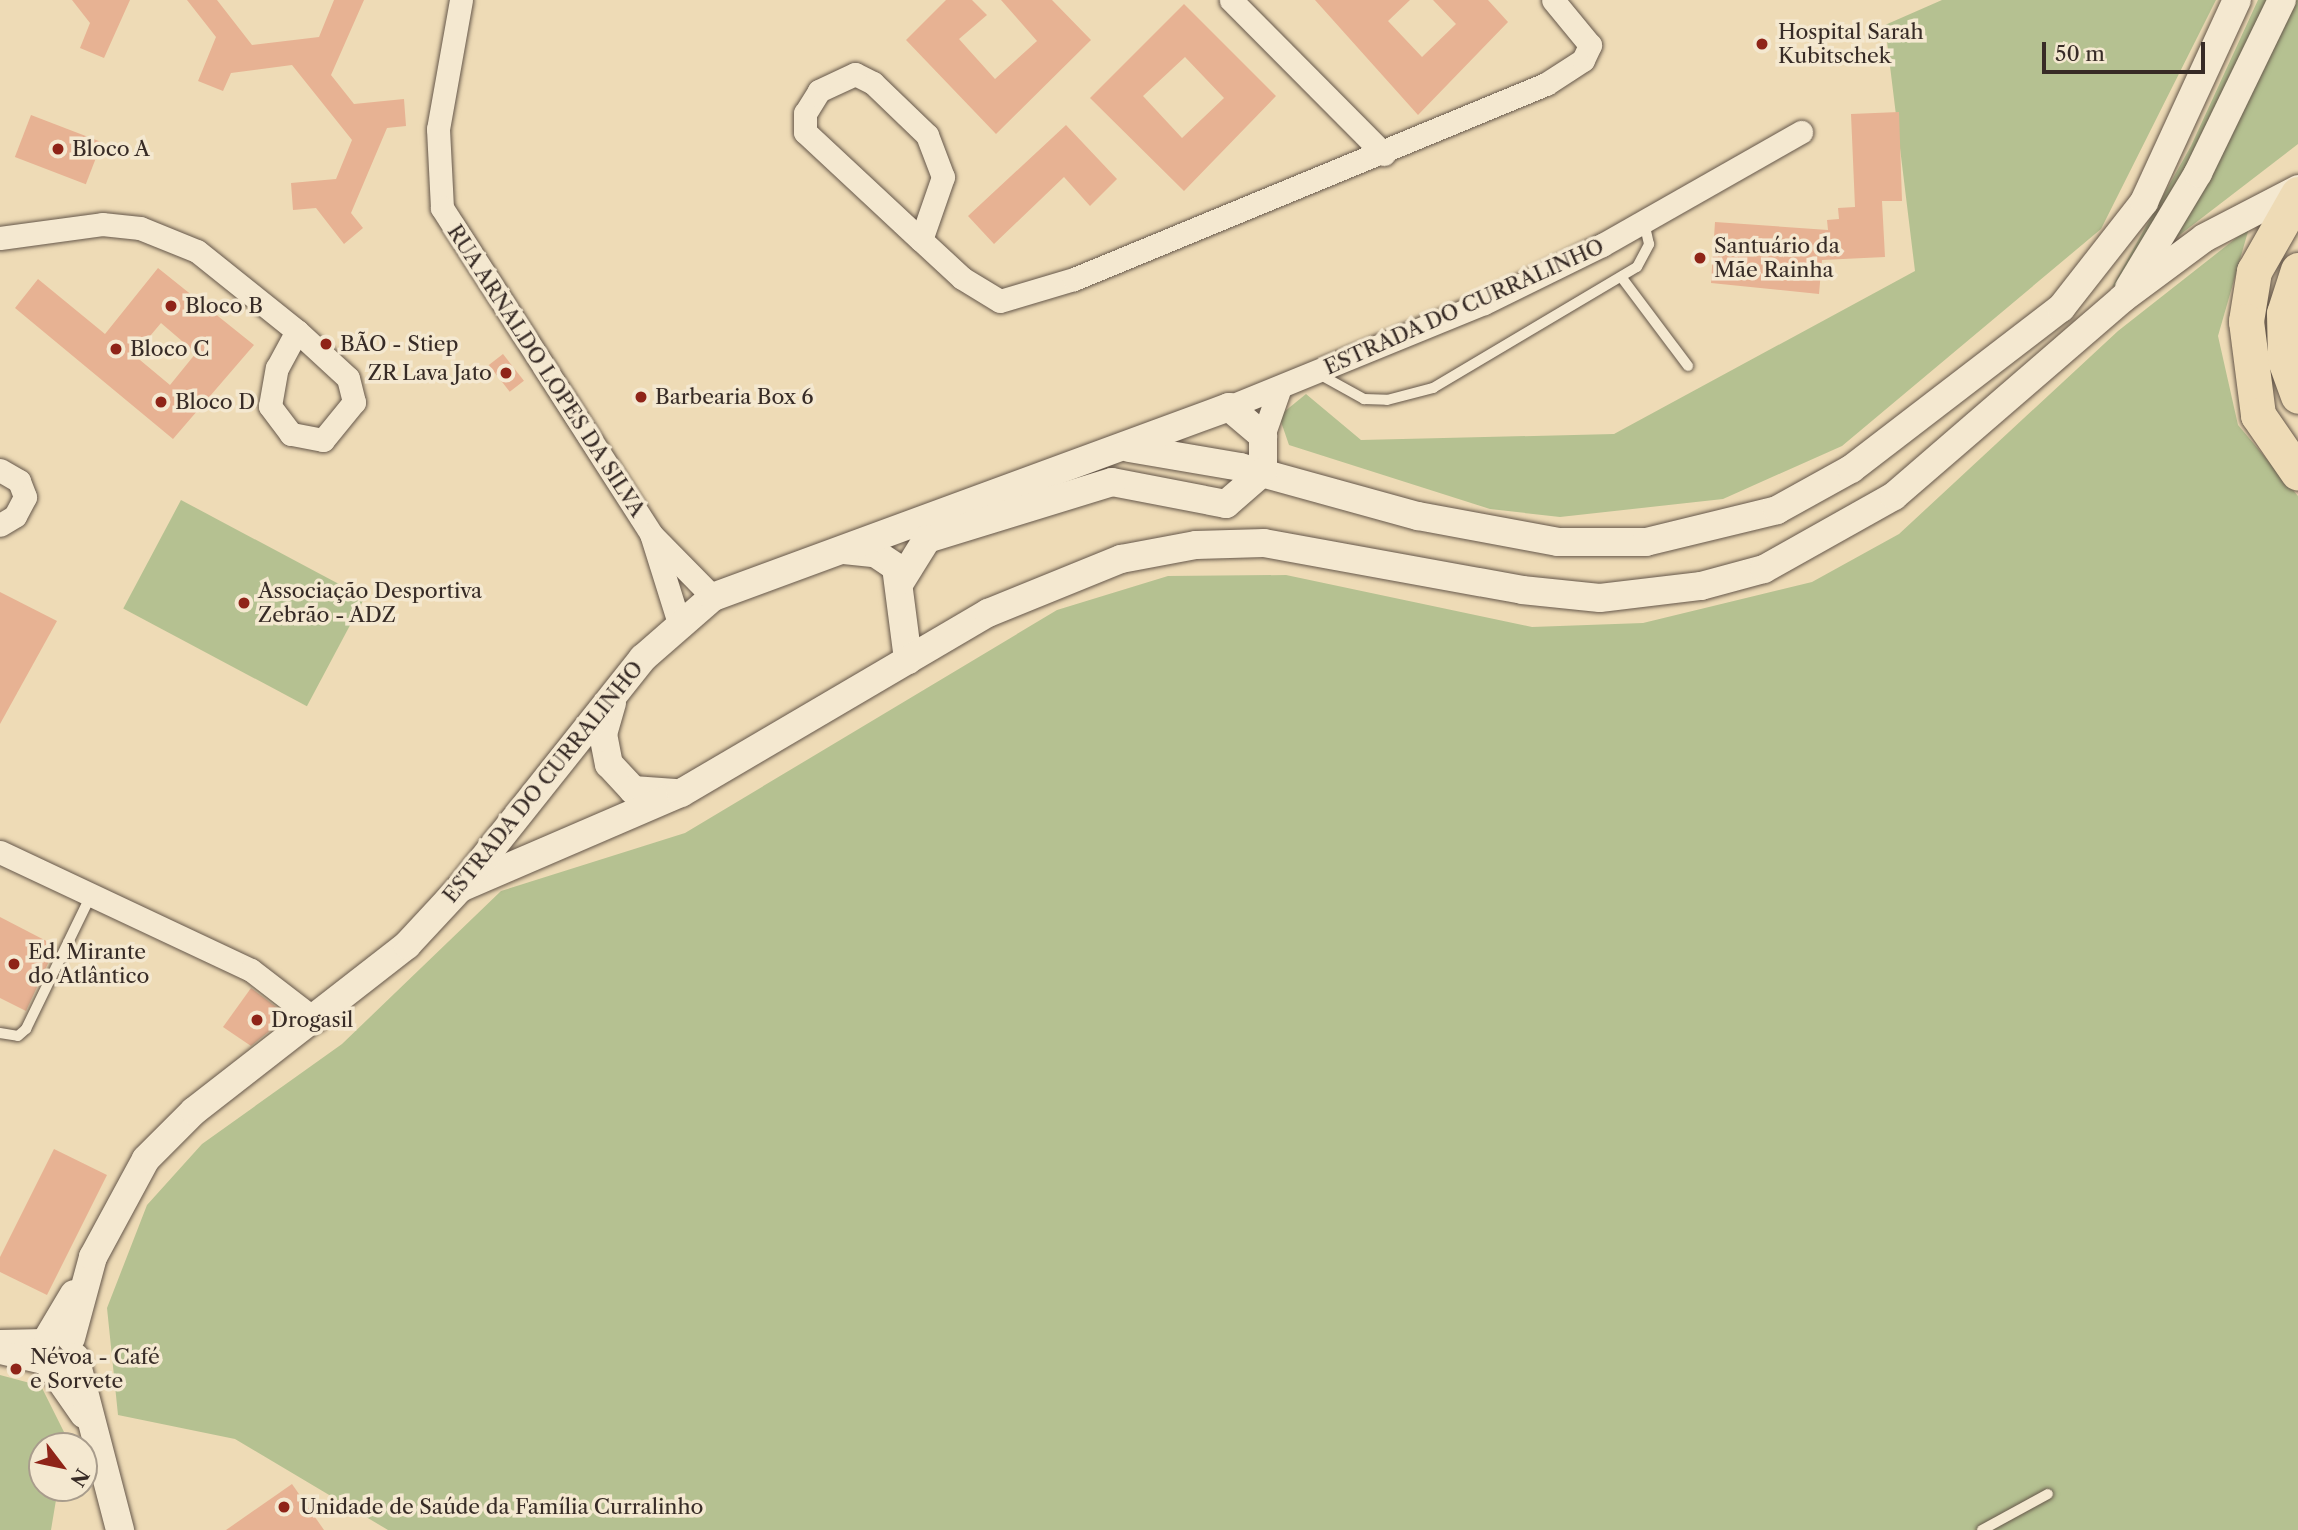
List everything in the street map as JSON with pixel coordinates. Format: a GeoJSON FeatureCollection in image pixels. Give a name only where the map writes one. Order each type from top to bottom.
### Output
{"type":"FeatureCollection","features":[{"type":"Feature","properties":{"kind":"main road"},"geometry":{"type":"LineString","coordinates":[[2298,191],[2254,271],[2246,321],[2258,415],[2298,473]]}},
{"type":"Feature","properties":{"kind":"main road"},"geometry":{"type":"LineString","coordinates":[[2298,270],[2284,313],[2285,360],[2298,396]]}},
{"type":"Feature","properties":{"kind":"street","name":"RUA ARNALDO LOPES DA SILVA"},"geometry":{"type":"LineString","coordinates":[[461,0],[438,129],[436,182],[442,208],[651,534],[713,597]]}},
{"type":"Feature","properties":{"kind":"street"},"geometry":{"type":"LineString","coordinates":[[1231,0],[1384,154]]}},
{"type":"Feature","properties":{"kind":"street"},"geometry":{"type":"LineString","coordinates":[[920,240],[939,199],[939,154],[873,83],[855,74],[819,91],[805,113],[805,132],[920,240],[985,295],[1000,301],[1024,298],[1384,154],[1569,71],[1590,45],[1584,31],[1553,0]]}},
{"type":"Feature","properties":{"kind":"street"},"geometry":{"type":"LineString","coordinates":[[1119,448],[1168,451],[1263,472],[1418,516],[1558,542],[1681,537],[1787,505],[1852,469],[2061,308],[2144,202],[2237,0]]}},
{"type":"Feature","properties":{"kind":"street"},"geometry":{"type":"LineString","coordinates":[[2122,299],[2198,173],[2282,0]]}},
{"type":"Feature","properties":{"kind":"street","name":"ESTRADA DO CURRALINHO"},"geometry":{"type":"LineString","coordinates":[[53,1350],[107,1224],[146,1159],[194,1111],[316,1020],[407,945],[460,888],[616,691],[679,623],[713,597],[836,549],[1279,390],[1484,303],[1644,223],[1801,132]]}},
{"type":"Feature","properties":{"kind":"street"},"geometry":{"type":"LineString","coordinates":[[460,888],[681,793],[908,660],[1081,570],[1196,545],[1298,547],[1570,597],[1629,597],[1731,579],[1808,548],[1894,496],[2122,299],[2204,238],[2298,191]]}},
{"type":"Feature","properties":{"kind":"street"},"geometry":{"type":"LineString","coordinates":[[0,238],[102,224],[167,236],[197,251],[297,331],[354,388],[347,417],[323,440],[291,434],[270,406],[277,368],[297,331]]}},
{"type":"Feature","properties":{"kind":"street"},"geometry":{"type":"LineString","coordinates":[[901,581],[926,539],[1112,482],[1226,504],[1263,472],[1264,436],[1279,390]]}},
{"type":"Feature","properties":{"kind":"street"},"geometry":{"type":"LineString","coordinates":[[1230,407],[1264,436]]}},
{"type":"Feature","properties":{"kind":"street"},"geometry":{"type":"LineString","coordinates":[[0,470],[19,481],[25,497],[15,516],[0,525]]}},
{"type":"Feature","properties":{"kind":"street","name":"RUA ARNALDO LOPES DA SILVA"},"geometry":{"type":"LineString","coordinates":[[651,534],[679,623]]}},
{"type":"Feature","properties":{"kind":"street"},"geometry":{"type":"LineString","coordinates":[[836,549],[886,557],[901,581],[908,660]]}},
{"type":"Feature","properties":{"kind":"street"},"geometry":{"type":"LineString","coordinates":[[616,691],[603,734],[609,764],[633,790],[681,793]]}},
{"type":"Feature","properties":{"kind":"street"},"geometry":{"type":"LineString","coordinates":[[0,852],[279,985],[316,1020]]}},
{"type":"Feature","properties":{"kind":"street"},"geometry":{"type":"LineString","coordinates":[[0,1341],[53,1350]]}},
{"type":"Feature","properties":{"kind":"street"},"geometry":{"type":"LineString","coordinates":[[0,1352],[53,1350]]}},
{"type":"Feature","properties":{"kind":"street"},"geometry":{"type":"LineString","coordinates":[[53,1350],[92,1424],[120,1530]]}},
{"type":"Feature","properties":{"kind":"lane"},"geometry":{"type":"LineString","coordinates":[[1317,373],[1364,399],[1411,396],[1622,278],[1645,257],[1644,223]]}},
{"type":"Feature","properties":{"kind":"lane"},"geometry":{"type":"LineString","coordinates":[[1622,278],[1688,366]]}},
{"type":"Feature","properties":{"kind":"lane"},"geometry":{"type":"LineString","coordinates":[[0,1033],[18,1036],[26,1029],[91,894]]}},
{"type":"Feature","properties":{"kind":"lane"},"geometry":{"type":"LineString","coordinates":[[1982,1530],[2048,1494]]}},
{"type":"Feature","properties":{"kind":"green space"},"geometry":{"type":"Polygon","coordinates":[[[1942,0],[2216,0],[2101,229],[1842,446],[1723,499],[1560,517],[1490,509],[1289,445],[1279,416],[1306,394],[1361,440],[1614,434],[1915,271],[1885,25],[1942,0]]]}},
{"type":"Feature","properties":{"kind":"green space"},"geometry":{"type":"Polygon","coordinates":[[[2258,0],[2298,0],[2298,144],[2112,287],[2191,146],[2258,0]]]}},
{"type":"Feature","properties":{"kind":"green space"},"geometry":{"type":"Polygon","coordinates":[[[2249,228],[2218,336],[2238,425],[2298,496],[2298,1530],[388,1530],[235,1439],[118,1415],[107,1308],[147,1205],[202,1144],[342,1044],[501,891],[685,833],[1057,610],[1168,576],[1286,575],[1532,627],[1643,623],[1812,582],[1899,534],[2118,331],[2249,228]]]}},
{"type":"Feature","properties":{"kind":"green space","name":"Associação Desportiva Zebrão - ADZ"},"geometry":{"type":"Polygon","coordinates":[[[181,500],[365,598],[307,706],[123,609],[181,500]]]}},
{"type":"Feature","properties":{"kind":"green space"},"geometry":{"type":"Polygon","coordinates":[[[0,1375],[41,1386],[64,1432],[28,1432],[28,1502],[56,1502],[51,1530],[0,1530],[0,1375]]]}},
{"type":"Feature","properties":{"kind":"building"},"geometry":{"type":"Polygon","coordinates":[[[72,0],[130,0],[104,58],[80,48],[90,23],[72,0]]]}},
{"type":"Feature","properties":{"kind":"building"},"geometry":{"type":"Polygon","coordinates":[[[187,0],[217,0],[252,45],[319,37],[334,0],[364,0],[331,75],[354,104],[404,99],[406,126],[387,128],[351,213],[363,228],[344,244],[316,208],[293,210],[291,183],[336,179],[352,140],[292,65],[231,73],[223,91],[198,81],[216,37],[187,0]]]}},
{"type":"Feature","properties":{"kind":"building"},"geometry":{"type":"Polygon","coordinates":[[[946,0],[972,0],[987,15],[959,39],[995,79],[1037,41],[1001,0],[1052,0],[1091,40],[996,134],[906,40],[946,0]]]}},
{"type":"Feature","properties":{"kind":"building"},"geometry":{"type":"Polygon","coordinates":[[[1315,0],[1410,0],[1388,21],[1422,57],[1456,24],[1433,0],[1488,0],[1508,22],[1418,115],[1315,0]]]}},
{"type":"Feature","properties":{"kind":"building"},"geometry":{"type":"Polygon","coordinates":[[[1184,4],[1276,96],[1184,191],[1090,98],[1184,4]],[[1185,57],[1143,96],[1182,138],[1224,98],[1185,57]]]}},
{"type":"Feature","properties":{"kind":"building"},"geometry":{"type":"Polygon","coordinates":[[[1899,112],[1902,201],[1882,201],[1885,257],[1822,260],[1819,294],[1711,283],[1715,222],[1828,230],[1827,220],[1839,219],[1838,208],[1855,207],[1851,114],[1899,112]]]}},
{"type":"Feature","properties":{"kind":"building","name":"Bloco A"},"geometry":{"type":"Polygon","coordinates":[[[31,115],[102,142],[86,184],[15,157],[31,115]]]}},
{"type":"Feature","properties":{"kind":"building"},"geometry":{"type":"Polygon","coordinates":[[[1066,125],[1117,179],[1090,206],[1064,177],[994,244],[968,216],[1066,125]]]}},
{"type":"Feature","properties":{"kind":"building"},"geometry":{"type":"Polygon","coordinates":[[[158,268],[254,345],[173,439],[15,308],[38,279],[105,334],[158,268]],[[161,323],[134,355],[170,385],[196,353],[161,323]]]}},
{"type":"Feature","properties":{"kind":"building","name":"ZR Lava Jato"},"geometry":{"type":"Polygon","coordinates":[[[503,354],[524,381],[510,392],[489,365],[503,354]]]}},
{"type":"Feature","properties":{"kind":"building"},"geometry":{"type":"Polygon","coordinates":[[[0,592],[57,621],[0,724],[0,592]]]}},
{"type":"Feature","properties":{"kind":"building","name":"Ed. Mirante do Atlântico"},"geometry":{"type":"Polygon","coordinates":[[[0,917],[56,946],[26,1011],[0,998],[0,917]]]}},
{"type":"Feature","properties":{"kind":"building","name":"Drogasil"},"geometry":{"type":"Polygon","coordinates":[[[251,988],[288,1016],[251,1046],[223,1027],[251,988]]]}},
{"type":"Feature","properties":{"kind":"building"},"geometry":{"type":"Polygon","coordinates":[[[54,1149],[107,1175],[47,1295],[0,1272],[0,1257],[54,1149]]]}},
{"type":"Feature","properties":{"kind":"building","name":"Unidade de Saúde da Família Curralinho"},"geometry":{"type":"Polygon","coordinates":[[[292,1484],[324,1530],[226,1530],[292,1484]]]}},
{"type":"Feature","properties":{"kind":"place","name":"Hospital Sarah Kubitschek"},"geometry":{"type":"Point","coordinates":[1762,44]}},
{"type":"Feature","properties":{"kind":"place","name":"Bloco A"},"geometry":{"type":"Point","coordinates":[58,149]}},
{"type":"Feature","properties":{"kind":"place","name":"Santuário da Mãe Rainha"},"geometry":{"type":"Point","coordinates":[1700,258]}},
{"type":"Feature","properties":{"kind":"place","name":"Bloco B"},"geometry":{"type":"Point","coordinates":[171,306]}},
{"type":"Feature","properties":{"kind":"place","name":"BÃO - Stiep"},"geometry":{"type":"Point","coordinates":[326,344]}},
{"type":"Feature","properties":{"kind":"place","name":"Bloco C"},"geometry":{"type":"Point","coordinates":[116,349]}},
{"type":"Feature","properties":{"kind":"place","name":"ZR Lava Jato"},"geometry":{"type":"Point","coordinates":[506,373]}},
{"type":"Feature","properties":{"kind":"place","name":"Barbearia Box 6"},"geometry":{"type":"Point","coordinates":[641,397]}},
{"type":"Feature","properties":{"kind":"place","name":"Bloco D"},"geometry":{"type":"Point","coordinates":[161,402]}},
{"type":"Feature","properties":{"kind":"place","name":"Associação Desportiva Zebrão - ADZ"},"geometry":{"type":"Point","coordinates":[244,603]}},
{"type":"Feature","properties":{"kind":"place","name":"Ed. Mirante do Atlântico"},"geometry":{"type":"Point","coordinates":[14,964]}},
{"type":"Feature","properties":{"kind":"place","name":"Drogasil"},"geometry":{"type":"Point","coordinates":[257,1020]}},
{"type":"Feature","properties":{"kind":"place","name":"Névoa - Café e Sorvete"},"geometry":{"type":"Point","coordinates":[16,1369]}},
{"type":"Feature","properties":{"kind":"place","name":"Unidade de Saúde da Família Curralinho"},"geometry":{"type":"Point","coordinates":[284,1507]}}]}
